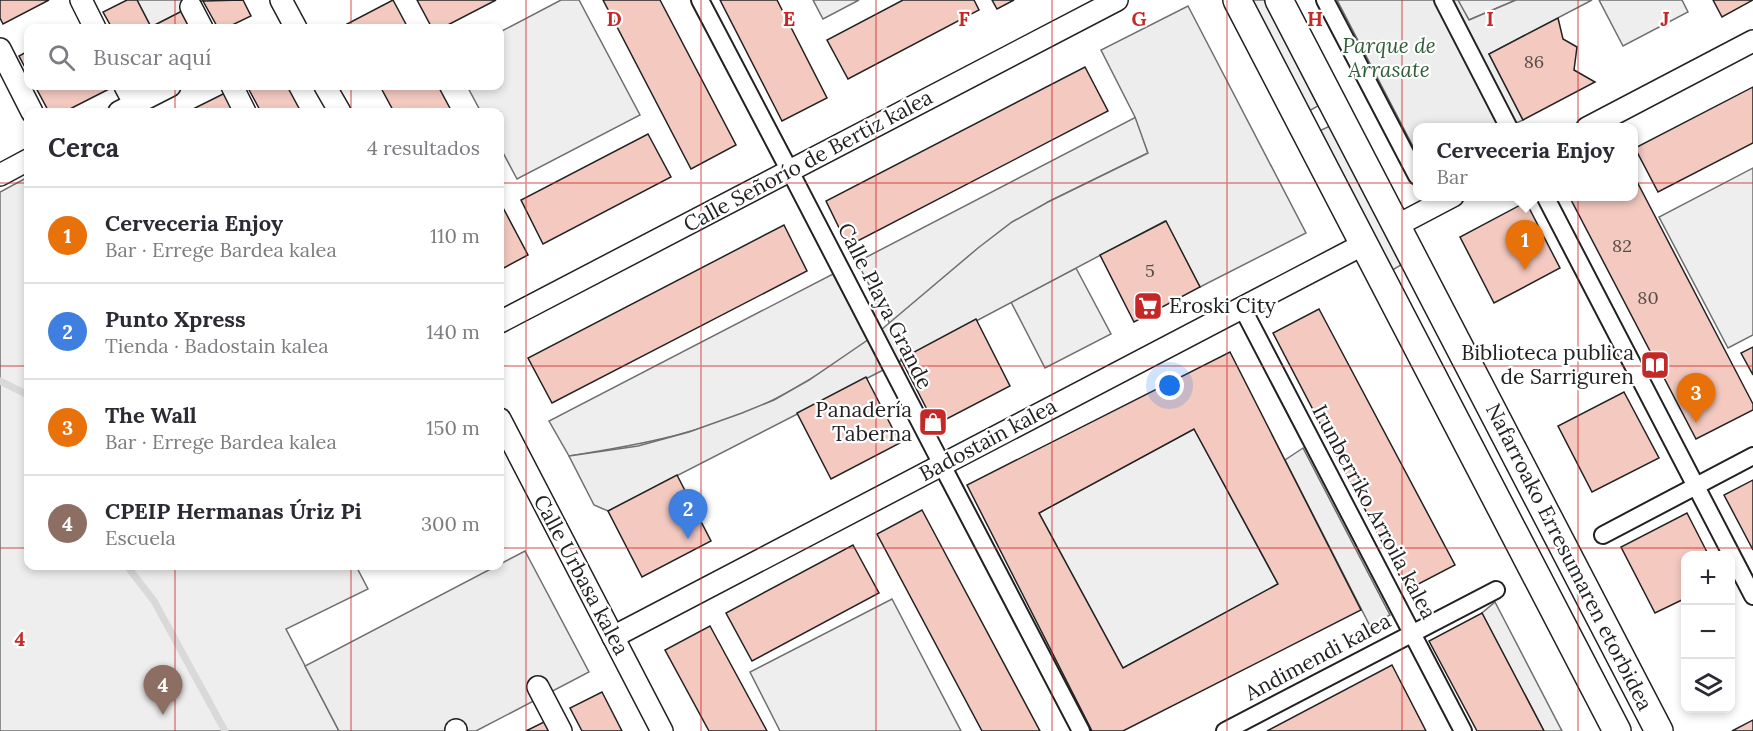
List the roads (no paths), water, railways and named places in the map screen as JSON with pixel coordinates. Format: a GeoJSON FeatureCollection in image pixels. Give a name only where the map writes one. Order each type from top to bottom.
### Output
{"type":"FeatureCollection","features":[{"type":"Feature","properties":{"kind":"street"},"geometry":{"type":"LineString","coordinates":[[81,0],[93,24]]}},
{"type":"Feature","properties":{"kind":"street","name":"Calle Playa Grande"},"geometry":{"type":"LineString","coordinates":[[700,0],[937,455]]}},
{"type":"Feature","properties":{"kind":"street","name":"Calle Señorío de Bertiz kalea"},"geometry":{"type":"LineString","coordinates":[[504,320],[1117,0]]}},
{"type":"Feature","properties":{"kind":"street","name":"Nafarroako Erresumaren etorbidea"},"geometry":{"type":"LineString","coordinates":[[1237,0],[1617,731]]}},
{"type":"Feature","properties":{"kind":"street","name":"Nafarroako Erresumaren etorbidea"},"geometry":{"type":"LineString","coordinates":[[1280,0],[1659,731]]}},
{"type":"Feature","properties":{"kind":"street"},"geometry":{"type":"LineString","coordinates":[[1325,0],[1413,168]]}},
{"type":"Feature","properties":{"kind":"street"},"geometry":{"type":"LineString","coordinates":[[1443,0],[1506,123]]}},
{"type":"Feature","properties":{"kind":"street"},"geometry":{"type":"LineString","coordinates":[[191,7],[200,24]]}},
{"type":"Feature","properties":{"kind":"street"},"geometry":{"type":"LineString","coordinates":[[1597,123],[1753,41]]}},
{"type":"Feature","properties":{"kind":"street"},"geometry":{"type":"LineString","coordinates":[[0,49],[30,108]]}},
{"type":"Feature","properties":{"kind":"street"},"geometry":{"type":"LineString","coordinates":[[126,90],[130,108]]}},
{"type":"Feature","properties":{"kind":"street"},"geometry":{"type":"LineString","coordinates":[[134,108],[164,90]]}},
{"type":"Feature","properties":{"kind":"street"},"geometry":{"type":"LineString","coordinates":[[234,90],[244,108]]}},
{"type":"Feature","properties":{"kind":"street"},"geometry":{"type":"LineString","coordinates":[[328,90],[338,108]]}},
{"type":"Feature","properties":{"kind":"street"},"geometry":{"type":"LineString","coordinates":[[0,176],[24,162]]}},
{"type":"Feature","properties":{"kind":"street"},"geometry":{"type":"LineString","coordinates":[[1396,226],[1444,201]]}},
{"type":"Feature","properties":{"kind":"street"},"geometry":{"type":"LineString","coordinates":[[1548,201],[1753,596]]}},
{"type":"Feature","properties":{"kind":"street","name":"Badostain kalea"},"geometry":{"type":"LineString","coordinates":[[613,637],[1364,244]]}},
{"type":"Feature","properties":{"kind":"street","name":"Irunberriko Arroila kalea"},"geometry":{"type":"LineString","coordinates":[[1246,315],[1463,731]]}},
{"type":"Feature","properties":{"kind":"street","name":"Calle Urbasa kalea"},"geometry":{"type":"LineString","coordinates":[[504,427],[662,731]]}},
{"type":"Feature","properties":{"kind":"street"},"geometry":{"type":"LineString","coordinates":[[1603,535],[1753,456]]}},
{"type":"Feature","properties":{"kind":"street"},"geometry":{"type":"LineString","coordinates":[[945,471],[1081,731]]}},
{"type":"Feature","properties":{"kind":"street","name":"Andimendi kalea"},"geometry":{"type":"LineString","coordinates":[[1225,731],[1496,590]]}},
{"type":"Feature","properties":{"kind":"street"},"geometry":{"type":"LineString","coordinates":[[538,687],[561,731]]}},
{"type":"Feature","properties":{"kind":"waterway"},"geometry":{"type":"LineString","coordinates":[[0,381],[24,393]]}},
{"type":"Feature","properties":{"kind":"waterway"},"geometry":{"type":"LineString","coordinates":[[130,570],[154,601],[225,731]]}},
{"type":"Feature","properties":{"kind":"place","name":"Cerveceria Enjoy"},"geometry":{"type":"Point","coordinates":[1525,270]}},
{"type":"Feature","properties":{"kind":"place","name":"Eroski City"},"geometry":{"type":"Point","coordinates":[1148,306]}},
{"type":"Feature","properties":{"kind":"place","name":"Biblioteca publica de Sarriguren"},"geometry":{"type":"Point","coordinates":[1655,365]}},
{"type":"Feature","properties":{"kind":"place","name":"Panadería Taberna"},"geometry":{"type":"Point","coordinates":[933,422]}},
{"type":"Feature","properties":{"kind":"place","name":"The Wall"},"geometry":{"type":"Point","coordinates":[1696,423]}},
{"type":"Feature","properties":{"kind":"place","name":"Punto Xpress"},"geometry":{"type":"Point","coordinates":[688,539]}},
{"type":"Feature","properties":{"kind":"place","name":"CPEIP Hermanas Úriz Pi"},"geometry":{"type":"Point","coordinates":[163,715]}},
{"type":"Feature","properties":{"kind":"park label","name":"Parque de Arrasate"},"geometry":{"type":"Point","coordinates":[1389,58]}}]}
